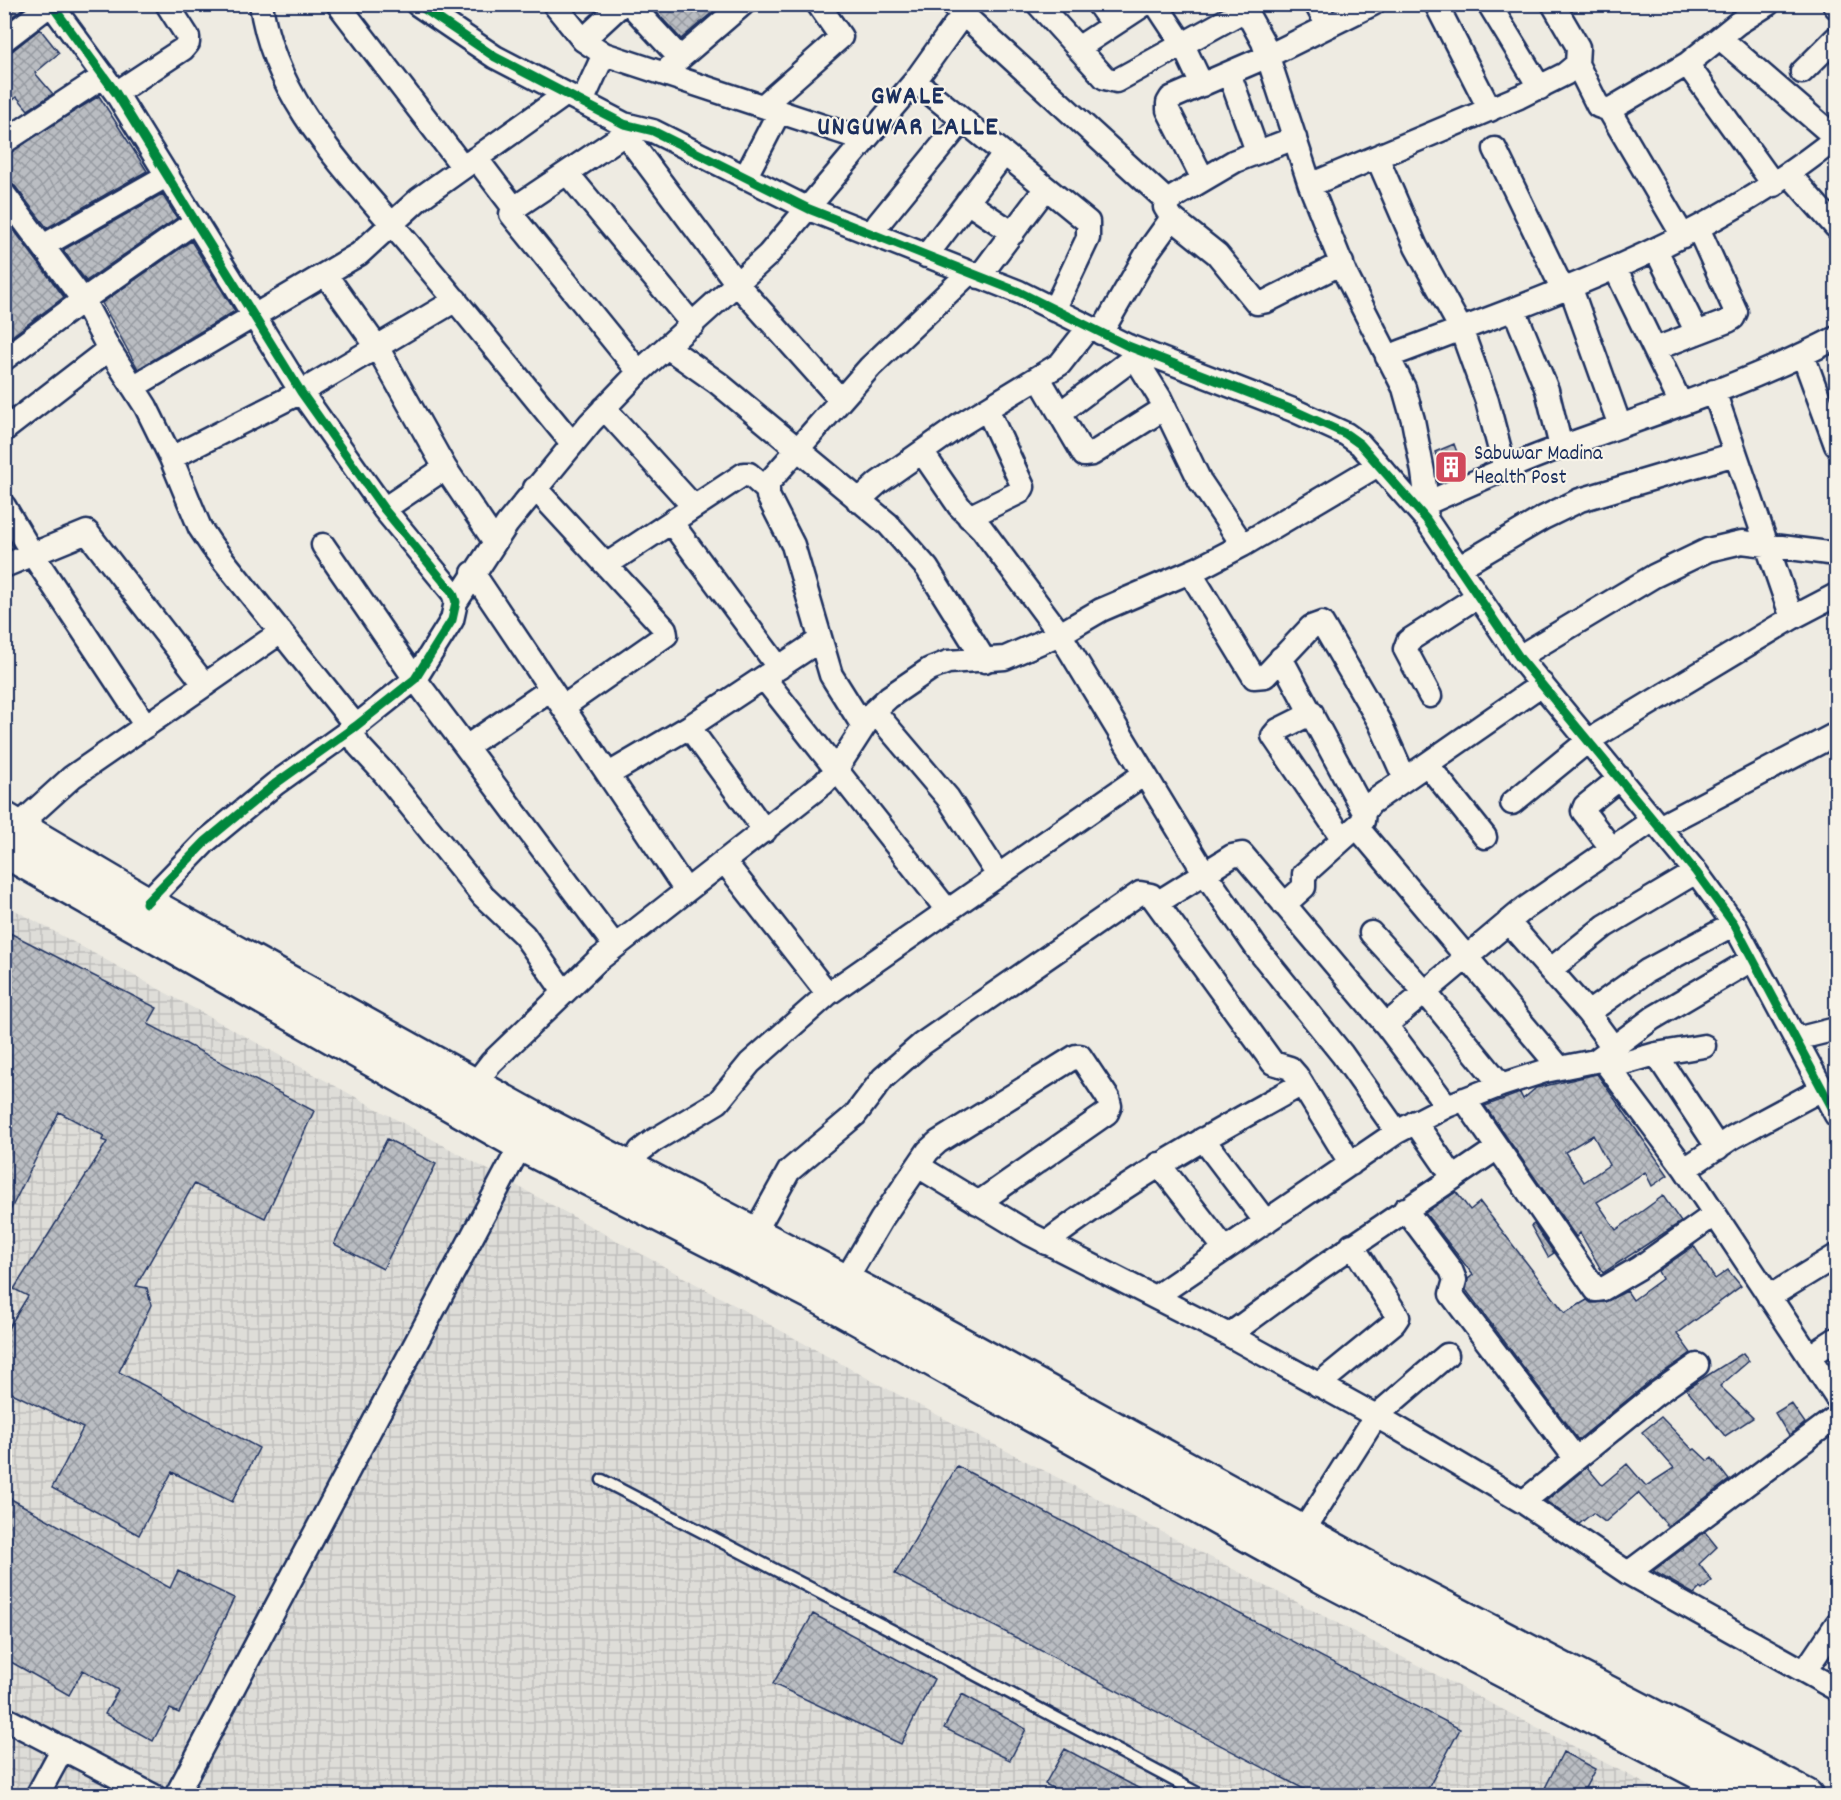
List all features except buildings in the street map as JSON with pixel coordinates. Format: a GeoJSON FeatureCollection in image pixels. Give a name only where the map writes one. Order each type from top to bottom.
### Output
{"type":"FeatureCollection","features":[{"type":"Feature","properties":{"kind":"main road"},"geometry":{"type":"LineString","coordinates":[[9,832],[146,903],[474,1085],[528,1131],[630,1168],[845,1281],[1302,1533],[1806,1796]]}},
{"type":"Feature","properties":{"kind":"main road"},"geometry":{"type":"LineString","coordinates":[[9,832],[811,1292],[1326,1578],[1746,1796]]}},
{"type":"Feature","properties":{"kind":"street"},"geometry":{"type":"LineString","coordinates":[[4,40],[51,4],[110,85],[302,392],[384,509],[453,593],[456,602]]}},
{"type":"Feature","properties":{"kind":"street"},"geometry":{"type":"LineString","coordinates":[[4,142],[110,85],[183,50],[188,43],[188,37],[167,4]]}},
{"type":"Feature","properties":{"kind":"street"},"geometry":{"type":"LineString","coordinates":[[261,4],[273,49],[290,90],[328,150],[392,223],[573,443]]}},
{"type":"Feature","properties":{"kind":"street"},"geometry":{"type":"LineString","coordinates":[[338,4],[469,162],[514,208]]}},
{"type":"Feature","properties":{"kind":"street"},"geometry":{"type":"LineString","coordinates":[[417,4],[495,57],[630,130],[738,285],[840,399]]}},
{"type":"Feature","properties":{"kind":"street"},"geometry":{"type":"LineString","coordinates":[[554,4],[583,40],[604,54],[642,68],[672,65],[771,109],[865,141]]}},
{"type":"Feature","properties":{"kind":"street"},"geometry":{"type":"LineString","coordinates":[[583,40],[622,4]]}},
{"type":"Feature","properties":{"kind":"street"},"geometry":{"type":"LineString","coordinates":[[630,4],[672,65]]}},
{"type":"Feature","properties":{"kind":"street"},"geometry":{"type":"LineString","coordinates":[[745,178],[771,109],[841,38],[818,4]]}},
{"type":"Feature","properties":{"kind":"street"},"geometry":{"type":"LineString","coordinates":[[1038,4],[1105,78],[1116,81],[1183,45],[1244,8],[1268,56],[1311,185],[1342,263],[1404,388],[1413,420],[1427,511]]}},
{"type":"Feature","properties":{"kind":"street"},"geometry":{"type":"LineString","coordinates":[[1098,4],[1113,25]]}},
{"type":"Feature","properties":{"kind":"street"},"geometry":{"type":"LineString","coordinates":[[1078,48],[1145,4]]}},
{"type":"Feature","properties":{"kind":"street"},"geometry":{"type":"LineString","coordinates":[[1156,4],[1183,45],[1202,85]]}},
{"type":"Feature","properties":{"kind":"street"},"geometry":{"type":"LineString","coordinates":[[1316,4],[1328,26]]}},
{"type":"Feature","properties":{"kind":"street"},"geometry":{"type":"LineString","coordinates":[[1203,179],[1168,110],[1167,103],[1171,98],[1268,56],[1373,4]]}},
{"type":"Feature","properties":{"kind":"street"},"geometry":{"type":"LineString","coordinates":[[1436,4],[1490,110]]}},
{"type":"Feature","properties":{"kind":"street"},"geometry":{"type":"LineString","coordinates":[[1489,4],[1540,88]]}},
{"type":"Feature","properties":{"kind":"street"},"geometry":{"type":"LineString","coordinates":[[1553,4],[1578,48],[1577,64],[1598,106],[1603,110],[1610,110],[1687,64],[1720,38],[1733,14],[1768,4]]}},
{"type":"Feature","properties":{"kind":"street"},"geometry":{"type":"LineString","coordinates":[[672,65],[738,6]]}},
{"type":"Feature","properties":{"kind":"street"},"geometry":{"type":"LineString","coordinates":[[146,903],[215,834],[275,784],[356,726],[415,679],[452,620],[456,602],[473,573],[535,488],[604,408],[639,372],[738,285],[809,209],[915,81],[961,8],[1216,254],[1257,303],[1267,301],[1342,263]]}},
{"type":"Feature","properties":{"kind":"street"},"geometry":{"type":"LineString","coordinates":[[1387,357],[1514,309],[1656,250],[1782,180],[1836,138],[1720,38]]}},
{"type":"Feature","properties":{"kind":"street"},"geometry":{"type":"LineString","coordinates":[[1802,72],[1836,38]]}},
{"type":"Feature","properties":{"kind":"street"},"geometry":{"type":"LineString","coordinates":[[133,387],[359,254],[419,199],[469,162],[574,98],[604,54]]}},
{"type":"Feature","properties":{"kind":"street"},"geometry":{"type":"LineString","coordinates":[[1311,185],[1540,88],[1577,64]]}},
{"type":"Feature","properties":{"kind":"street"},"geometry":{"type":"LineString","coordinates":[[1687,64],[1782,180],[1836,227]]}},
{"type":"Feature","properties":{"kind":"street"},"geometry":{"type":"LineString","coordinates":[[1229,73],[1257,152]]}},
{"type":"Feature","properties":{"kind":"street"},"geometry":{"type":"LineString","coordinates":[[915,81],[1088,222],[1090,229],[1054,310]]}},
{"type":"Feature","properties":{"kind":"street"},"geometry":{"type":"LineString","coordinates":[[1610,110],[1690,232],[1736,312],[1728,321],[1655,349]]}},
{"type":"Feature","properties":{"kind":"street"},"geometry":{"type":"LineString","coordinates":[[878,224],[963,120]]}},
{"type":"Feature","properties":{"kind":"street"},"geometry":{"type":"LineString","coordinates":[[639,372],[512,214],[514,208],[630,130],[653,131],[809,209],[974,275],[1054,310],[1095,330],[1132,352],[1293,410],[1346,434],[1360,444],[1378,465],[1427,511],[1458,568],[1520,657],[1696,872],[1734,924],[1836,1115]]}},
{"type":"Feature","properties":{"kind":"street"},"geometry":{"type":"LineString","coordinates":[[858,501],[878,483],[922,452],[1060,364],[1095,330],[1149,250],[1169,209],[1203,179],[1257,152],[1295,138]]}},
{"type":"Feature","properties":{"kind":"street"},"geometry":{"type":"LineString","coordinates":[[1495,149],[1566,288],[1620,426]]}},
{"type":"Feature","properties":{"kind":"street"},"geometry":{"type":"LineString","coordinates":[[926,256],[1004,154]]}},
{"type":"Feature","properties":{"kind":"street"},"geometry":{"type":"LineString","coordinates":[[1377,157],[1421,256],[1461,329],[1487,401],[1505,469]]}},
{"type":"Feature","properties":{"kind":"street"},"geometry":{"type":"LineString","coordinates":[[567,173],[693,325]]}},
{"type":"Feature","properties":{"kind":"street"},"geometry":{"type":"LineString","coordinates":[[43,246],[168,175]]}},
{"type":"Feature","properties":{"kind":"street"},"geometry":{"type":"LineString","coordinates":[[998,875],[948,798],[869,718],[831,675],[793,545],[767,490],[768,483],[840,399],[974,275],[1013,233],[1046,188]]}},
{"type":"Feature","properties":{"kind":"street"},"geometry":{"type":"LineString","coordinates":[[4,194],[83,300],[171,458],[206,537],[356,726],[354,736],[359,746],[384,773],[483,896],[524,935],[564,992]]}},
{"type":"Feature","properties":{"kind":"street"},"geometry":{"type":"LineString","coordinates":[[967,202],[1013,233]]}},
{"type":"Feature","properties":{"kind":"street"},"geometry":{"type":"LineString","coordinates":[[5,358],[196,221]]}},
{"type":"Feature","properties":{"kind":"street"},"geometry":{"type":"LineString","coordinates":[[1656,250],[1697,333]]}},
{"type":"Feature","properties":{"kind":"street"},"geometry":{"type":"LineString","coordinates":[[1615,268],[1682,404]]}},
{"type":"Feature","properties":{"kind":"street"},"geometry":{"type":"LineString","coordinates":[[326,275],[377,347],[445,468],[495,542]]}},
{"type":"Feature","properties":{"kind":"street"},"geometry":{"type":"LineString","coordinates":[[171,458],[302,392],[456,300]]}},
{"type":"Feature","properties":{"kind":"street"},"geometry":{"type":"LineString","coordinates":[[1514,309],[1546,390],[1561,447]]}},
{"type":"Feature","properties":{"kind":"street"},"geometry":{"type":"LineString","coordinates":[[1427,511],[1505,469],[1682,404],[1803,355],[1836,338]]}},
{"type":"Feature","properties":{"kind":"street"},"geometry":{"type":"LineString","coordinates":[[667,347],[718,383],[888,524],[927,568],[985,661]]}},
{"type":"Feature","properties":{"kind":"street"},"geometry":{"type":"LineString","coordinates":[[4,430],[109,349]]}},
{"type":"Feature","properties":{"kind":"street"},"geometry":{"type":"LineString","coordinates":[[1132,352],[1165,408],[1200,481],[1243,545]]}},
{"type":"Feature","properties":{"kind":"street"},"geometry":{"type":"LineString","coordinates":[[1060,413],[1132,352]]}},
{"type":"Feature","properties":{"kind":"street"},"geometry":{"type":"LineString","coordinates":[[1803,355],[1836,445]]}},
{"type":"Feature","properties":{"kind":"street"},"geometry":{"type":"LineString","coordinates":[[1039,378],[1084,455],[1089,456],[1165,408]]}},
{"type":"Feature","properties":{"kind":"street"},"geometry":{"type":"LineString","coordinates":[[1714,391],[1792,618]]}},
{"type":"Feature","properties":{"kind":"street"},"geometry":{"type":"LineString","coordinates":[[604,408],[694,507]]}},
{"type":"Feature","properties":{"kind":"street"},"geometry":{"type":"LineString","coordinates":[[969,517],[1020,492],[1023,487],[987,409]]}},
{"type":"Feature","properties":{"kind":"street"},"geometry":{"type":"LineString","coordinates":[[922,452],[959,506],[982,529],[1060,634],[1204,873],[1258,950],[1342,1054],[1453,1177]]}},
{"type":"Feature","properties":{"kind":"street"},"geometry":{"type":"LineString","coordinates":[[1458,568],[1543,518],[1580,500],[1735,454]]}},
{"type":"Feature","properties":{"kind":"street"},"geometry":{"type":"LineString","coordinates":[[474,1085],[491,1063],[615,946],[685,889],[765,831],[836,770],[869,718],[889,697],[930,669],[948,662],[1005,658],[1060,634],[1101,610],[1190,572],[1243,545],[1378,465]]}},
{"type":"Feature","properties":{"kind":"street"},"geometry":{"type":"LineString","coordinates":[[384,509],[445,468]]}},
{"type":"Feature","properties":{"kind":"street"},"geometry":{"type":"LineString","coordinates":[[606,565],[744,474],[749,474],[767,490]]}},
{"type":"Feature","properties":{"kind":"street"},"geometry":{"type":"LineString","coordinates":[[466,747],[666,635],[665,629],[535,488]]}},
{"type":"Feature","properties":{"kind":"street"},"geometry":{"type":"LineString","coordinates":[[4,506],[33,555],[146,726]]}},
{"type":"Feature","properties":{"kind":"street"},"geometry":{"type":"LineString","coordinates":[[671,522],[836,770],[948,911]]}},
{"type":"Feature","properties":{"kind":"street"},"geometry":{"type":"LineString","coordinates":[[4,566],[82,532],[91,535],[205,685]]}},
{"type":"Feature","properties":{"kind":"street"},"geometry":{"type":"LineString","coordinates":[[1520,657],[1654,576],[1708,550],[1730,543],[1766,544],[1836,554]]}},
{"type":"Feature","properties":{"kind":"street"},"geometry":{"type":"LineString","coordinates":[[323,545],[415,679],[615,946]]}},
{"type":"Feature","properties":{"kind":"street"},"geometry":{"type":"LineString","coordinates":[[1190,572],[1254,676],[1265,676],[1311,627],[1322,623],[1380,723],[1405,779]]}},
{"type":"Feature","properties":{"kind":"street"},"geometry":{"type":"LineString","coordinates":[[473,573],[685,889]]}},
{"type":"Feature","properties":{"kind":"street"},"geometry":{"type":"LineString","coordinates":[[1512,803],[1589,740],[1792,618],[1836,595]]}},
{"type":"Feature","properties":{"kind":"street"},"geometry":{"type":"LineString","coordinates":[[1430,696],[1405,649],[1408,641],[1478,596]]}},
{"type":"Feature","properties":{"kind":"street"},"geometry":{"type":"LineString","coordinates":[[9,832],[72,777],[281,632]]}},
{"type":"Feature","properties":{"kind":"street"},"geometry":{"type":"LineString","coordinates":[[609,774],[689,727],[820,640]]}},
{"type":"Feature","properties":{"kind":"street"},"geometry":{"type":"LineString","coordinates":[[1281,658],[1312,713],[1354,826]]}},
{"type":"Feature","properties":{"kind":"street"},"geometry":{"type":"LineString","coordinates":[[1284,905],[1304,887],[1304,874],[1354,826],[1371,803],[1542,684]]}},
{"type":"Feature","properties":{"kind":"street"},"geometry":{"type":"LineString","coordinates":[[1312,713],[1278,730],[1273,736],[1354,826],[1560,1068]]}},
{"type":"Feature","properties":{"kind":"street"},"geometry":{"type":"LineString","coordinates":[[689,727],[765,831]]}},
{"type":"Feature","properties":{"kind":"street"},"geometry":{"type":"LineString","coordinates":[[1386,1025],[1508,922],[1612,849],[1656,823],[1836,734]]}},
{"type":"Feature","properties":{"kind":"street"},"geometry":{"type":"LineString","coordinates":[[1427,764],[1485,837]]}},
{"type":"Feature","properties":{"kind":"street"},"geometry":{"type":"LineString","coordinates":[[630,1168],[640,1151],[653,1140],[718,1102],[750,1063],[828,994],[1144,774]]}},
{"type":"Feature","properties":{"kind":"street"},"geometry":{"type":"LineString","coordinates":[[1612,849],[1583,811],[1585,806],[1620,778]]}},
{"type":"Feature","properties":{"kind":"street"},"geometry":{"type":"LineString","coordinates":[[1156,903],[1232,856],[1242,854],[1386,1025],[1496,1149],[1551,1222],[1596,1290],[1603,1289],[1639,1268],[1715,1214]]}},
{"type":"Feature","properties":{"kind":"street"},"geometry":{"type":"LineString","coordinates":[[724,861],[828,994]]}},
{"type":"Feature","properties":{"kind":"street"},"geometry":{"type":"LineString","coordinates":[[1550,970],[1605,926],[1696,872]]}},
{"type":"Feature","properties":{"kind":"street"},"geometry":{"type":"LineString","coordinates":[[754,1234],[789,1172],[855,1115],[883,1078],[922,1044],[1140,893],[1151,896],[1261,1049],[1273,1063],[1290,1068],[1351,1164]]}},
{"type":"Feature","properties":{"kind":"street"},"geometry":{"type":"LineString","coordinates":[[1508,922],[1588,1013],[1608,1057],[1836,1397]]}},
{"type":"Feature","properties":{"kind":"street"},"geometry":{"type":"LineString","coordinates":[[1588,1013],[1647,971],[1734,924]]}},
{"type":"Feature","properties":{"kind":"street"},"geometry":{"type":"LineString","coordinates":[[1371,933],[1425,992],[1501,1085]]}},
{"type":"Feature","properties":{"kind":"street"},"geometry":{"type":"LineString","coordinates":[[1608,1057],[1653,1018],[1753,959]]}},
{"type":"Feature","properties":{"kind":"street"},"geometry":{"type":"LineString","coordinates":[[1796,1039],[1836,1029]]}},
{"type":"Feature","properties":{"kind":"street"},"geometry":{"type":"LineString","coordinates":[[1155,1297],[1406,1127],[1455,1103],[1501,1085],[1560,1068],[1585,1065],[1608,1057],[1656,1054],[1704,1046]]}},
{"type":"Feature","properties":{"kind":"street"},"geometry":{"type":"LineString","coordinates":[[1656,1054],[1718,1148]]}},
{"type":"Feature","properties":{"kind":"street"},"geometry":{"type":"LineString","coordinates":[[845,1281],[881,1220],[928,1151],[938,1142],[1076,1056],[1080,1056],[1108,1098],[1110,1106],[1107,1113],[978,1203]]}},
{"type":"Feature","properties":{"kind":"street"},"geometry":{"type":"LineString","coordinates":[[1047,1243],[1096,1205],[1159,1164],[1302,1084]]}},
{"type":"Feature","properties":{"kind":"street"},"geometry":{"type":"LineString","coordinates":[[1685,1169],[1822,1089]]}},
{"type":"Feature","properties":{"kind":"street"},"geometry":{"type":"LineString","coordinates":[[176,1796],[528,1131]]}},
{"type":"Feature","properties":{"kind":"street"},"geometry":{"type":"LineString","coordinates":[[1203,1139],[1266,1222]]}},
{"type":"Feature","properties":{"kind":"street"},"geometry":{"type":"LineString","coordinates":[[1229,1335],[1352,1245],[1496,1149]]}},
{"type":"Feature","properties":{"kind":"street"},"geometry":{"type":"LineString","coordinates":[[1159,1164],[1225,1249]]}},
{"type":"Feature","properties":{"kind":"street"},"geometry":{"type":"LineString","coordinates":[[918,1166],[1047,1243],[1229,1335],[1376,1416],[1523,1502],[1628,1573],[1836,1689]]}},
{"type":"Feature","properties":{"kind":"street"},"geometry":{"type":"LineString","coordinates":[[1405,1209],[1451,1270],[1455,1280],[1451,1294],[1576,1459]]}},
{"type":"Feature","properties":{"kind":"street"},"geometry":{"type":"LineString","coordinates":[[1318,1385],[1394,1323],[1398,1317],[1352,1245]]}},
{"type":"Feature","properties":{"kind":"street"},"geometry":{"type":"LineString","coordinates":[[1769,1297],[1836,1256]]}},
{"type":"Feature","properties":{"kind":"street"},"geometry":{"type":"LineString","coordinates":[[1810,1356],[1836,1339]]}},
{"type":"Feature","properties":{"kind":"street"},"geometry":{"type":"LineString","coordinates":[[1302,1533],[1376,1416],[1447,1355]]}},
{"type":"Feature","properties":{"kind":"street"},"geometry":{"type":"LineString","coordinates":[[1523,1502],[1697,1365]]}},
{"type":"Feature","properties":{"kind":"street"},"geometry":{"type":"LineString","coordinates":[[1628,1573],[1836,1417]]}},
{"type":"Feature","properties":{"kind":"street"},"geometry":{"type":"LineString","coordinates":[[1805,1671],[1836,1625]]}},
{"type":"Feature","properties":{"kind":"street"},"geometry":{"type":"LineString","coordinates":[[4,1718],[154,1796]]}},
{"type":"Feature","properties":{"kind":"street"},"geometry":{"type":"LineString","coordinates":[[37,1796],[63,1748]]}},
{"type":"Feature","properties":{"kind":"lane"},"geometry":{"type":"LineString","coordinates":[[602,1480],[899,1634],[1203,1796]]}},
{"type":"Feature","properties":{"kind":"shaded area"},"geometry":{"type":"Polygon","coordinates":[[[4,904],[878,1384],[1667,1795],[5,1795],[4,904]]]}},
{"type":"Feature","properties":{"kind":"cycle path"},"geometry":{"type":"LineString","coordinates":[[51,4],[116,93],[301,392],[384,509],[453,593],[456,602],[452,620],[415,679],[356,726],[275,784],[206,841],[146,903]]}},
{"type":"Feature","properties":{"kind":"cycle path"},"geometry":{"type":"LineString","coordinates":[[417,4],[495,57],[624,124],[653,131],[809,209],[1019,292],[1128,346],[1293,410],[1346,434],[1360,444],[1426,519],[1519,657],[1696,872],[1734,924],[1836,1115]]}},
{"type":"Feature","properties":{"kind":"place","name":"Sabuwar Madina Health Post"},"geometry":{"type":"Point","coordinates":[1451,467]}},
{"type":"Feature","properties":{"kind":"district","name":"GWALE UNGUWAR LALLE"},"geometry":{"type":"Point","coordinates":[908,112]}}]}
